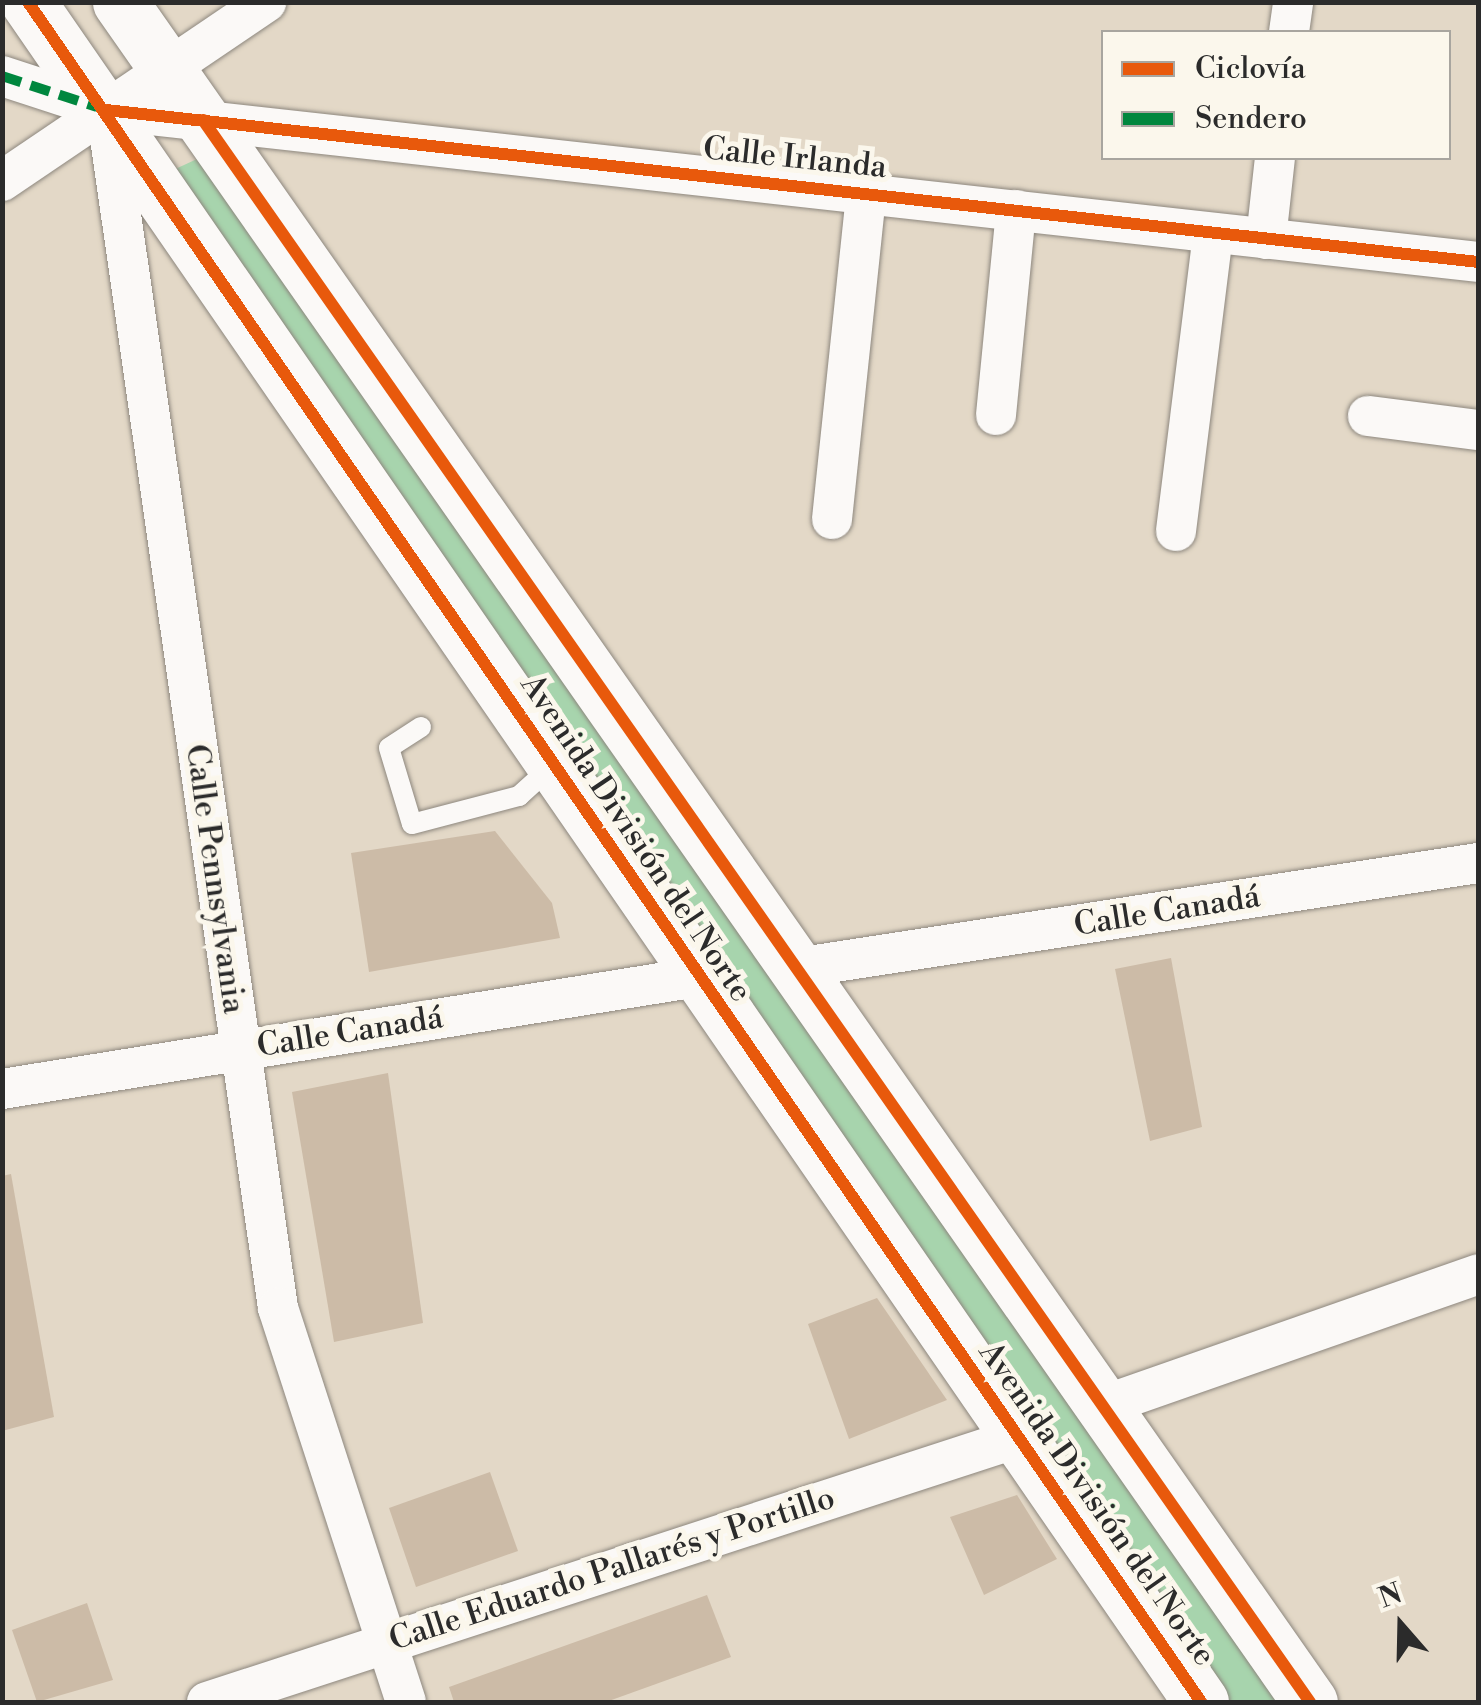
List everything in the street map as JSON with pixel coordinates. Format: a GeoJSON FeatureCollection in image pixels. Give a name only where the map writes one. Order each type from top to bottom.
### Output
{"type":"FeatureCollection","features":[{"type":"Feature","properties":{"kind":"main road","name":"Avenida División del Norte"},"geometry":{"type":"LineString","coordinates":[[28,2],[106,110],[697,977],[1201,1702]]}},
{"type":"Feature","properties":{"kind":"main road","name":"Avenida División del Norte"},"geometry":{"type":"LineString","coordinates":[[120,2],[1099,1407],[1310,1702]]}},
{"type":"Feature","properties":{"kind":"street"},"geometry":{"type":"LineString","coordinates":[[2,181],[266,2]]}},
{"type":"Feature","properties":{"kind":"street"},"geometry":{"type":"LineString","coordinates":[[1289,30],[1292,2]]}},
{"type":"Feature","properties":{"kind":"street","name":"Calle Irlanda"},"geometry":{"type":"LineString","coordinates":[[2,76],[106,110],[1478,262]]}},
{"type":"Feature","properties":{"kind":"street","name":"Calle Pennsylvania"},"geometry":{"type":"LineString","coordinates":[[106,110],[278,1308],[406,1702]]}},
{"type":"Feature","properties":{"kind":"street"},"geometry":{"type":"LineString","coordinates":[[1266,238],[1275,160]]}},
{"type":"Feature","properties":{"kind":"street"},"geometry":{"type":"LineString","coordinates":[[832,520],[866,194]]}},
{"type":"Feature","properties":{"kind":"street"},"geometry":{"type":"LineString","coordinates":[[996,415],[1016,210]]}},
{"type":"Feature","properties":{"kind":"street"},"geometry":{"type":"LineString","coordinates":[[1176,531],[1213,233]]}},
{"type":"Feature","properties":{"kind":"street"},"geometry":{"type":"LineString","coordinates":[[1368,416],[1478,430]]}},
{"type":"Feature","properties":{"kind":"street","name":"Calle Canadá"},"geometry":{"type":"LineString","coordinates":[[796,968],[1478,864]]}},
{"type":"Feature","properties":{"kind":"street","name":"Calle Canadá"},"geometry":{"type":"LineString","coordinates":[[2,1088],[697,977]]}},
{"type":"Feature","properties":{"kind":"street"},"geometry":{"type":"LineString","coordinates":[[1099,1407],[1478,1274]]}},
{"type":"Feature","properties":{"kind":"street","name":"Calle Eduardo Pallarés y Portillo"},"geometry":{"type":"LineString","coordinates":[[207,1702],[1017,1438]]}},
{"type":"Feature","properties":{"kind":"lane"},"geometry":{"type":"LineString","coordinates":[[421,727],[389,748],[412,824],[519,796],[553,766]]}},
{"type":"Feature","properties":{"kind":"green space"},"geometry":{"type":"Polygon","coordinates":[[[197,159],[1290,1702],[1226,1702],[171,171],[197,159]]]}},
{"type":"Feature","properties":{"kind":"building"},"geometry":{"type":"Polygon","coordinates":[[[495,831],[552,903],[560,938],[369,972],[351,853],[495,831]]]}},
{"type":"Feature","properties":{"kind":"building"},"geometry":{"type":"Polygon","coordinates":[[[1171,958],[1202,1127],[1150,1141],[1115,969],[1171,958]]]}},
{"type":"Feature","properties":{"kind":"building"},"geometry":{"type":"Polygon","coordinates":[[[388,1073],[423,1323],[334,1342],[292,1092],[388,1073]]]}},
{"type":"Feature","properties":{"kind":"building"},"geometry":{"type":"Polygon","coordinates":[[[11,1174],[54,1417],[2,1431],[2,1176],[11,1174]]]}},
{"type":"Feature","properties":{"kind":"building"},"geometry":{"type":"Polygon","coordinates":[[[877,1298],[947,1400],[849,1439],[808,1324],[877,1298]]]}},
{"type":"Feature","properties":{"kind":"building"},"geometry":{"type":"Polygon","coordinates":[[[490,1472],[518,1551],[416,1587],[389,1508],[490,1472]]]}},
{"type":"Feature","properties":{"kind":"building"},"geometry":{"type":"Polygon","coordinates":[[[1017,1495],[1057,1559],[984,1595],[950,1517],[1017,1495]]]}},
{"type":"Feature","properties":{"kind":"building"},"geometry":{"type":"Polygon","coordinates":[[[707,1595],[731,1657],[606,1702],[454,1702],[449,1687],[707,1595]]]}},
{"type":"Feature","properties":{"kind":"building"},"geometry":{"type":"Polygon","coordinates":[[[87,1603],[113,1680],[37,1702],[12,1630],[87,1603]]]}},
{"type":"Feature","properties":{"kind":"marked path"},"geometry":{"type":"LineString","coordinates":[[2,76],[97,107]]}},
{"type":"Feature","properties":{"kind":"cycle path"},"geometry":{"type":"LineString","coordinates":[[28,2],[1201,1702]]}},
{"type":"Feature","properties":{"kind":"cycle path"},"geometry":{"type":"LineString","coordinates":[[106,110],[1478,262]]}},
{"type":"Feature","properties":{"kind":"cycle path"},"geometry":{"type":"LineString","coordinates":[[203,120],[1310,1702]]}}]}
